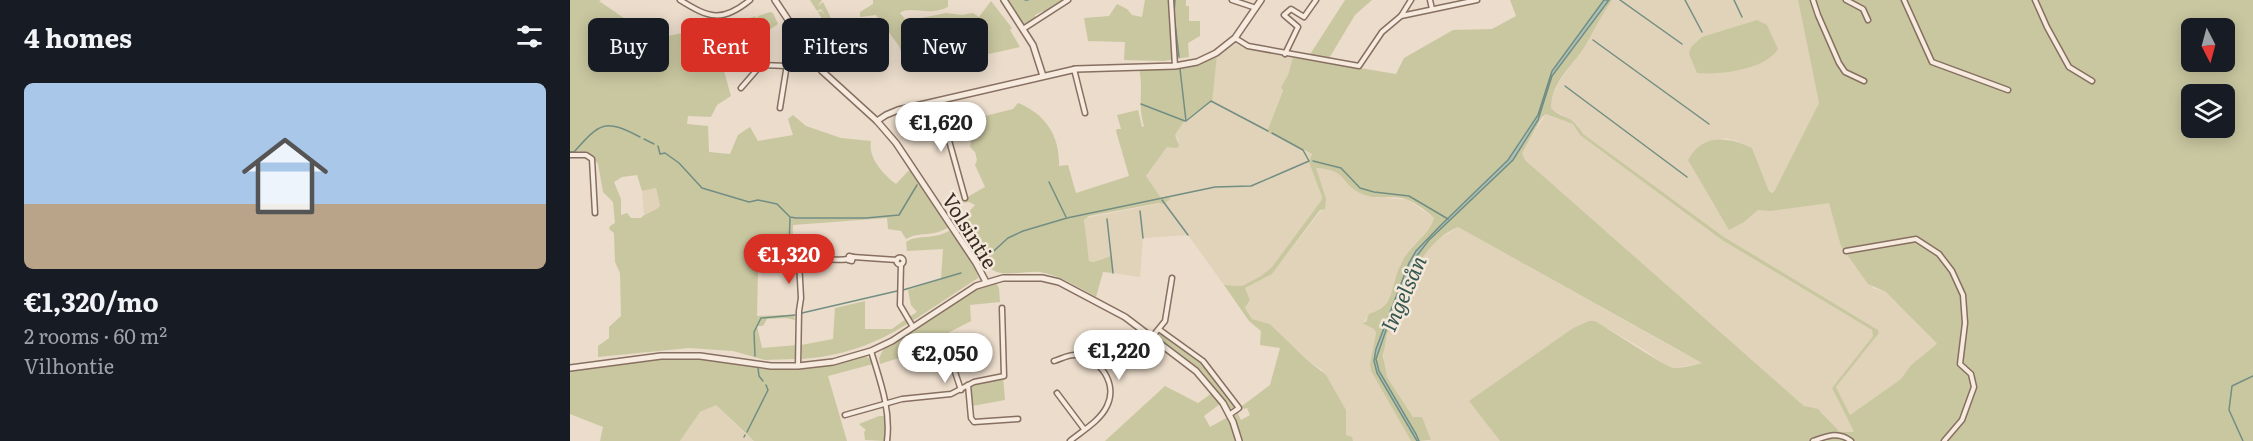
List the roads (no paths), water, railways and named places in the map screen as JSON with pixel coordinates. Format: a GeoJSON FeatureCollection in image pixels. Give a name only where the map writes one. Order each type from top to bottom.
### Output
{"type":"FeatureCollection","features":[{"type":"Feature","properties":{"kind":"street"},"geometry":{"type":"LineString","coordinates":[[680,0],[702,13],[715,16],[732,12],[750,0]]}},
{"type":"Feature","properties":{"kind":"street","name":"Volsintie"},"geometry":{"type":"LineString","coordinates":[[776,0],[787,18]]}},
{"type":"Feature","properties":{"kind":"street"},"geometry":{"type":"LineString","coordinates":[[1004,0],[1038,55],[1043,76]]}},
{"type":"Feature","properties":{"kind":"street"},"geometry":{"type":"LineString","coordinates":[[1023,29],[1068,0]]}},
{"type":"Feature","properties":{"kind":"street"},"geometry":{"type":"LineString","coordinates":[[1170,0],[1175,66]]}},
{"type":"Feature","properties":{"kind":"street"},"geometry":{"type":"LineString","coordinates":[[1232,0],[1257,8]]}},
{"type":"Feature","properties":{"kind":"street"},"geometry":{"type":"LineString","coordinates":[[877,121],[891,112],[1074,69],[1175,66],[1197,62],[1216,53],[1235,38],[1261,0]]}},
{"type":"Feature","properties":{"kind":"street"},"geometry":{"type":"LineString","coordinates":[[1285,54],[1298,27],[1284,15],[1292,9],[1304,17],[1316,0]]}},
{"type":"Feature","properties":{"kind":"street"},"geometry":{"type":"LineString","coordinates":[[1235,38],[1248,46],[1359,66],[1382,32],[1401,16],[1411,0]]}},
{"type":"Feature","properties":{"kind":"street"},"geometry":{"type":"LineString","coordinates":[[1430,0],[1432,9]]}},
{"type":"Feature","properties":{"kind":"street"},"geometry":{"type":"LineString","coordinates":[[1401,16],[1425,13],[1432,9],[1477,0]]}},
{"type":"Feature","properties":{"kind":"street"},"geometry":{"type":"LineString","coordinates":[[1813,0],[1825,32],[1845,72],[1864,81]]}},
{"type":"Feature","properties":{"kind":"street"},"geometry":{"type":"LineString","coordinates":[[1846,0],[1863,9],[1868,20]]}},
{"type":"Feature","properties":{"kind":"street"},"geometry":{"type":"LineString","coordinates":[[1904,0],[1932,62],[2008,90]]}},
{"type":"Feature","properties":{"kind":"street"},"geometry":{"type":"LineString","coordinates":[[2035,0],[2069,66],[2092,81]]}},
{"type":"Feature","properties":{"kind":"street"},"geometry":{"type":"LineString","coordinates":[[741,88],[761,65],[782,66]]}},
{"type":"Feature","properties":{"kind":"street"},"geometry":{"type":"LineString","coordinates":[[1074,69],[1085,113]]}},
{"type":"Feature","properties":{"kind":"street"},"geometry":{"type":"LineString","coordinates":[[780,108],[786,72]]}},
{"type":"Feature","properties":{"kind":"street","name":"Volsintie"},"geometry":{"type":"LineString","coordinates":[[823,72],[877,121],[896,143],[976,263],[986,282],[1023,277],[1051,279],[1125,317],[1196,371],[1212,389],[1229,415],[1239,441]]}},
{"type":"Feature","properties":{"kind":"street"},"geometry":{"type":"LineString","coordinates":[[938,100],[965,198]]}},
{"type":"Feature","properties":{"kind":"street"},"geometry":{"type":"LineString","coordinates":[[570,155],[586,155],[592,159],[595,213]]}},
{"type":"Feature","properties":{"kind":"street"},"geometry":{"type":"LineString","coordinates":[[1846,251],[1916,239],[1939,254],[1957,280],[1962,295],[1965,323],[1960,364],[1971,375],[1974,387],[1962,420],[1944,441]]}},
{"type":"Feature","properties":{"kind":"street"},"geometry":{"type":"LineString","coordinates":[[798,366],[800,255],[833,260],[850,258],[897,260],[902,258],[900,305],[914,328]]}},
{"type":"Feature","properties":{"kind":"street"},"geometry":{"type":"LineString","coordinates":[[1152,337],[1160,330],[1166,316],[1172,278]]}},
{"type":"Feature","properties":{"kind":"street"},"geometry":{"type":"LineString","coordinates":[[570,368],[638,358],[673,356],[714,358],[771,366],[833,362],[871,351],[914,328],[961,294],[986,282]]}},
{"type":"Feature","properties":{"kind":"street"},"geometry":{"type":"LineString","coordinates":[[845,415],[912,397],[951,394],[981,380],[1004,376],[1002,308]]}},
{"type":"Feature","properties":{"kind":"street"},"geometry":{"type":"LineString","coordinates":[[1160,330],[1203,361],[1210,369],[1239,408],[1229,415]]}},
{"type":"Feature","properties":{"kind":"street"},"geometry":{"type":"LineString","coordinates":[[871,351],[887,403],[889,423],[887,441]]}},
{"type":"Feature","properties":{"kind":"street"},"geometry":{"type":"LineString","coordinates":[[948,351],[961,390]]}},
{"type":"Feature","properties":{"kind":"street"},"geometry":{"type":"LineString","coordinates":[[1054,361],[1074,355],[1088,357],[1097,363],[1106,376],[1110,395],[1108,405],[1099,418],[1070,441]]}},
{"type":"Feature","properties":{"kind":"street"},"geometry":{"type":"LineString","coordinates":[[968,385],[971,418],[974,422],[1018,419]]}},
{"type":"Feature","properties":{"kind":"street"},"geometry":{"type":"LineString","coordinates":[[1056,393],[1084,429]]}},
{"type":"Feature","properties":{"kind":"street"},"geometry":{"type":"LineString","coordinates":[[1813,441],[1836,434],[1845,436],[1851,441]]}},
{"type":"Feature","properties":{"kind":"waterway"},"geometry":{"type":"LineString","coordinates":[[1175,0],[1174,14],[1179,57]]}},
{"type":"Feature","properties":{"kind":"waterway"},"geometry":{"type":"LineString","coordinates":[[1620,0],[1682,44]]}},
{"type":"Feature","properties":{"kind":"waterway"},"geometry":{"type":"LineString","coordinates":[[1685,0],[1702,32]]}},
{"type":"Feature","properties":{"kind":"waterway"},"geometry":{"type":"LineString","coordinates":[[1734,0],[1742,17]]}},
{"type":"Feature","properties":{"kind":"waterway"},"geometry":{"type":"LineString","coordinates":[[1593,40],[1709,124]]}},
{"type":"Feature","properties":{"kind":"waterway"},"geometry":{"type":"LineString","coordinates":[[1180,69],[1186,121],[1211,101],[1268,131]]}},
{"type":"Feature","properties":{"kind":"waterway"},"geometry":{"type":"LineString","coordinates":[[1565,86],[1687,177]]}},
{"type":"Feature","properties":{"kind":"waterway"},"geometry":{"type":"LineString","coordinates":[[1141,104],[1185,121]]}},
{"type":"Feature","properties":{"kind":"waterway"},"geometry":{"type":"LineString","coordinates":[[570,152],[574,152],[590,135],[603,126],[618,127],[640,137]]}},
{"type":"Feature","properties":{"kind":"waterway"},"geometry":{"type":"LineString","coordinates":[[985,259],[1008,238],[1023,231],[1067,218],[1215,187],[1251,186],[1309,161],[1303,150],[1272,133]]}},
{"type":"Feature","properties":{"kind":"waterway"},"geometry":{"type":"LineString","coordinates":[[644,139],[654,144]]}},
{"type":"Feature","properties":{"kind":"waterway"},"geometry":{"type":"LineString","coordinates":[[658,146],[660,154],[665,153],[679,163],[702,188],[749,202],[758,200],[777,204],[790,217],[796,218],[866,218],[899,215],[917,185]]}},
{"type":"Feature","properties":{"kind":"waterway"},"geometry":{"type":"LineString","coordinates":[[1313,161],[1341,168],[1360,188],[1409,196],[1448,219]]}},
{"type":"Feature","properties":{"kind":"waterway"},"geometry":{"type":"LineString","coordinates":[[1049,182],[1066,217]]}},
{"type":"Feature","properties":{"kind":"waterway"},"geometry":{"type":"LineString","coordinates":[[1162,200],[1188,235]]}},
{"type":"Feature","properties":{"kind":"waterway"},"geometry":{"type":"LineString","coordinates":[[1140,211],[1143,238]]}},
{"type":"Feature","properties":{"kind":"waterway"},"geometry":{"type":"LineString","coordinates":[[789,247],[790,218]]}},
{"type":"Feature","properties":{"kind":"waterway"},"geometry":{"type":"LineString","coordinates":[[1107,219],[1113,273]]}},
{"type":"Feature","properties":{"kind":"waterway"},"geometry":{"type":"LineString","coordinates":[[903,290],[961,273]]}},
{"type":"Feature","properties":{"kind":"waterway"},"geometry":{"type":"LineString","coordinates":[[802,313],[897,291]]}},
{"type":"Feature","properties":{"kind":"waterway"},"geometry":{"type":"LineString","coordinates":[[755,356],[754,332],[761,318],[795,315]]}},
{"type":"Feature","properties":{"kind":"waterway"},"geometry":{"type":"LineString","coordinates":[[758,368],[759,376],[763,381]]}},
{"type":"Feature","properties":{"kind":"waterway"},"geometry":{"type":"LineString","coordinates":[[2243,441],[2229,410],[2232,386],[2253,376]]}},
{"type":"Feature","properties":{"kind":"waterway"},"geometry":{"type":"LineString","coordinates":[[747,432],[768,390],[766,385]]}},
{"type":"Feature","properties":{"kind":"water label","name":"Ingelsån"},"geometry":{"type":"Point","coordinates":[1402,293]}}]}
